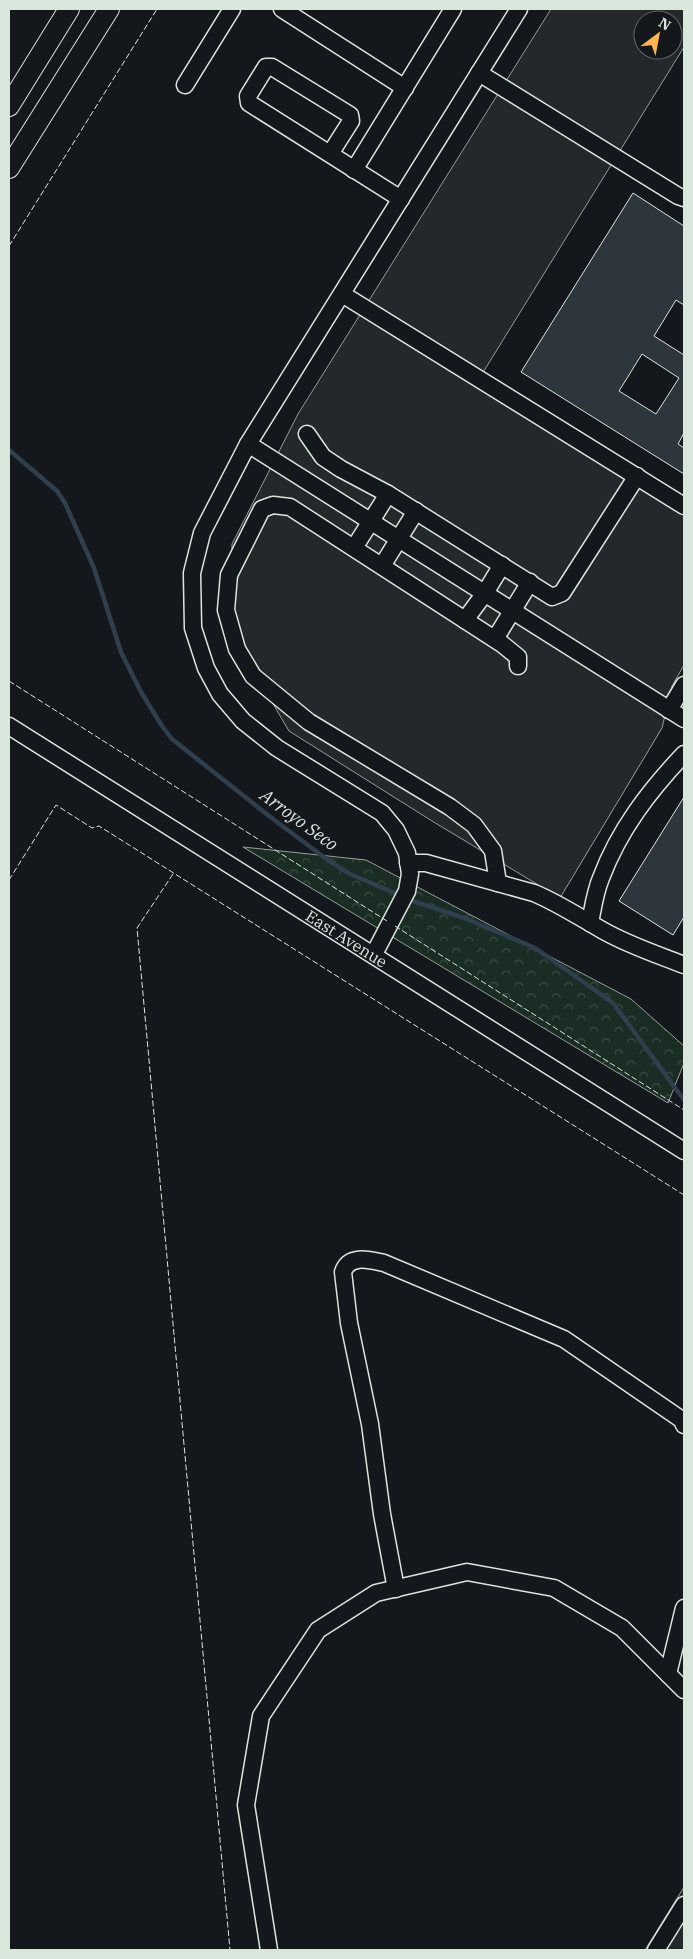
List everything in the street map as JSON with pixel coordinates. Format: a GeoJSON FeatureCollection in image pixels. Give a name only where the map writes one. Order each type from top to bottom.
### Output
{"type":"FeatureCollection","features":[{"type":"Feature","properties":{"kind":"main road"},"geometry":{"type":"LineString","coordinates":[[9,106],[69,9]]}},
{"type":"Feature","properties":{"kind":"main road"},"geometry":{"type":"LineString","coordinates":[[9,168],[108,9]]}},
{"type":"Feature","properties":{"kind":"street"},"geometry":{"type":"LineString","coordinates":[[185,85],[232,9]]}},
{"type":"Feature","properties":{"kind":"street"},"geometry":{"type":"LineString","coordinates":[[282,9],[404,88]]}},
{"type":"Feature","properties":{"kind":"street"},"geometry":{"type":"LineString","coordinates":[[354,170],[453,9]]}},
{"type":"Feature","properties":{"kind":"street"},"geometry":{"type":"LineString","coordinates":[[374,954],[407,891],[410,874],[407,853],[396,830],[382,813],[277,748],[243,721],[220,694],[206,668],[193,628],[192,573],[202,533],[248,444],[519,9]]}},
{"type":"Feature","properties":{"kind":"street"},"geometry":{"type":"LineString","coordinates":[[330,154],[351,121],[350,115],[272,67],[266,67],[248,96],[249,103],[401,199]]}},
{"type":"Feature","properties":{"kind":"street"},"geometry":{"type":"LineString","coordinates":[[479,73],[684,198]]}},
{"type":"Feature","properties":{"kind":"street"},"geometry":{"type":"LineString","coordinates":[[342,294],[684,506]]}},
{"type":"Feature","properties":{"kind":"street"},"geometry":{"type":"LineString","coordinates":[[307,434],[328,461],[416,511],[530,582],[552,598],[562,593],[637,476]]}},
{"type":"Feature","properties":{"kind":"street"},"geometry":{"type":"LineString","coordinates":[[248,444],[684,719]]}},
{"type":"Feature","properties":{"kind":"street"},"geometry":{"type":"LineString","coordinates":[[354,548],[388,494]]}},
{"type":"Feature","properties":{"kind":"street"},"geometry":{"type":"LineString","coordinates":[[498,883],[493,851],[474,826],[450,807],[309,722],[252,676],[237,649],[226,610],[229,575],[262,509],[273,505],[290,507],[495,640],[518,657],[518,666]]}},
{"type":"Feature","properties":{"kind":"street"},"geometry":{"type":"LineString","coordinates":[[382,566],[416,511]]}},
{"type":"Feature","properties":{"kind":"street"},"geometry":{"type":"LineString","coordinates":[[465,620],[485,594],[502,565]]}},
{"type":"Feature","properties":{"kind":"street"},"geometry":{"type":"LineString","coordinates":[[495,640],[530,582]]}},
{"type":"Feature","properties":{"kind":"street"},"geometry":{"type":"LineString","coordinates":[[669,710],[684,685]]}},
{"type":"Feature","properties":{"kind":"street","name":"East Avenue"},"geometry":{"type":"LineString","coordinates":[[9,726],[374,954],[684,1152]]}},
{"type":"Feature","properties":{"kind":"street"},"geometry":{"type":"LineString","coordinates":[[590,923],[600,879],[619,838],[657,783],[684,754]]}},
{"type":"Feature","properties":{"kind":"street"},"geometry":{"type":"LineString","coordinates":[[408,863],[426,863],[534,892],[641,949],[684,965]]}},
{"type":"Feature","properties":{"kind":"street"},"geometry":{"type":"LineString","coordinates":[[396,1588],[382,1514],[370,1424],[349,1323],[343,1272],[345,1266],[351,1262],[362,1258],[384,1262],[564,1339],[653,1399],[682,1420],[684,1425]]}},
{"type":"Feature","properties":{"kind":"street"},"geometry":{"type":"LineString","coordinates":[[269,1950],[246,1805],[261,1716],[318,1630],[376,1593],[467,1572],[554,1588],[622,1628],[684,1690]]}},
{"type":"Feature","properties":{"kind":"street"},"geometry":{"type":"LineString","coordinates":[[668,1674],[684,1608]]}},
{"type":"Feature","properties":{"kind":"street"},"geometry":{"type":"LineString","coordinates":[[656,1950],[684,1905]]}},
{"type":"Feature","properties":{"kind":"green space"},"geometry":{"type":"Polygon","coordinates":[[[243,847],[366,860],[631,999],[684,1046],[684,1063],[668,1103],[243,847]]]}},
{"type":"Feature","properties":{"kind":"shaded area"},"geometry":{"type":"Polygon","coordinates":[[[551,9],[684,9],[683,49],[683,10],[633,10],[633,60],[676,60],[482,374],[684,503],[684,665],[672,686],[662,728],[560,898],[432,821],[289,731],[259,680],[233,627],[231,596],[232,544],[298,414],[551,9]]]}},
{"type":"Feature","properties":{"kind":"shaded area"},"geometry":{"type":"Polygon","coordinates":[[[684,1887],[684,1950],[645,1950],[684,1887]]]}},
{"type":"Feature","properties":{"kind":"building"},"geometry":{"type":"Polygon","coordinates":[[[633,193],[684,226],[684,305],[676,300],[654,336],[684,355],[684,433],[678,444],[684,448],[684,474],[521,372],[633,193]],[[642,354],[619,391],[656,414],[679,378],[642,354]]]}},
{"type":"Feature","properties":{"kind":"building"},"geometry":{"type":"Polygon","coordinates":[[[684,797],[684,917],[673,935],[619,901],[684,797]]]}},
{"type":"Feature","properties":{"kind":"waterway","name":"Arroyo Seco"},"geometry":{"type":"LineString","coordinates":[[9,450],[57,491],[65,503],[94,568],[121,652],[141,692],[172,739],[269,816],[329,861],[350,874],[413,901],[467,919],[535,948],[613,1003],[684,1100]]}},
{"type":"Feature","properties":{"kind":"fence"},"geometry":{"type":"LineString","coordinates":[[9,246],[157,9]]}},
{"type":"Feature","properties":{"kind":"fence"},"geometry":{"type":"LineString","coordinates":[[9,681],[387,921]]}},
{"type":"Feature","properties":{"kind":"fence"},"geometry":{"type":"LineString","coordinates":[[9,880],[56,805],[92,828],[99,826],[684,1195]]}},
{"type":"Feature","properties":{"kind":"fence"},"geometry":{"type":"LineString","coordinates":[[173,874],[137,928],[230,1950]]}},
{"type":"Feature","properties":{"kind":"fence"},"geometry":{"type":"LineString","coordinates":[[395,926],[684,1110]]}}]}
